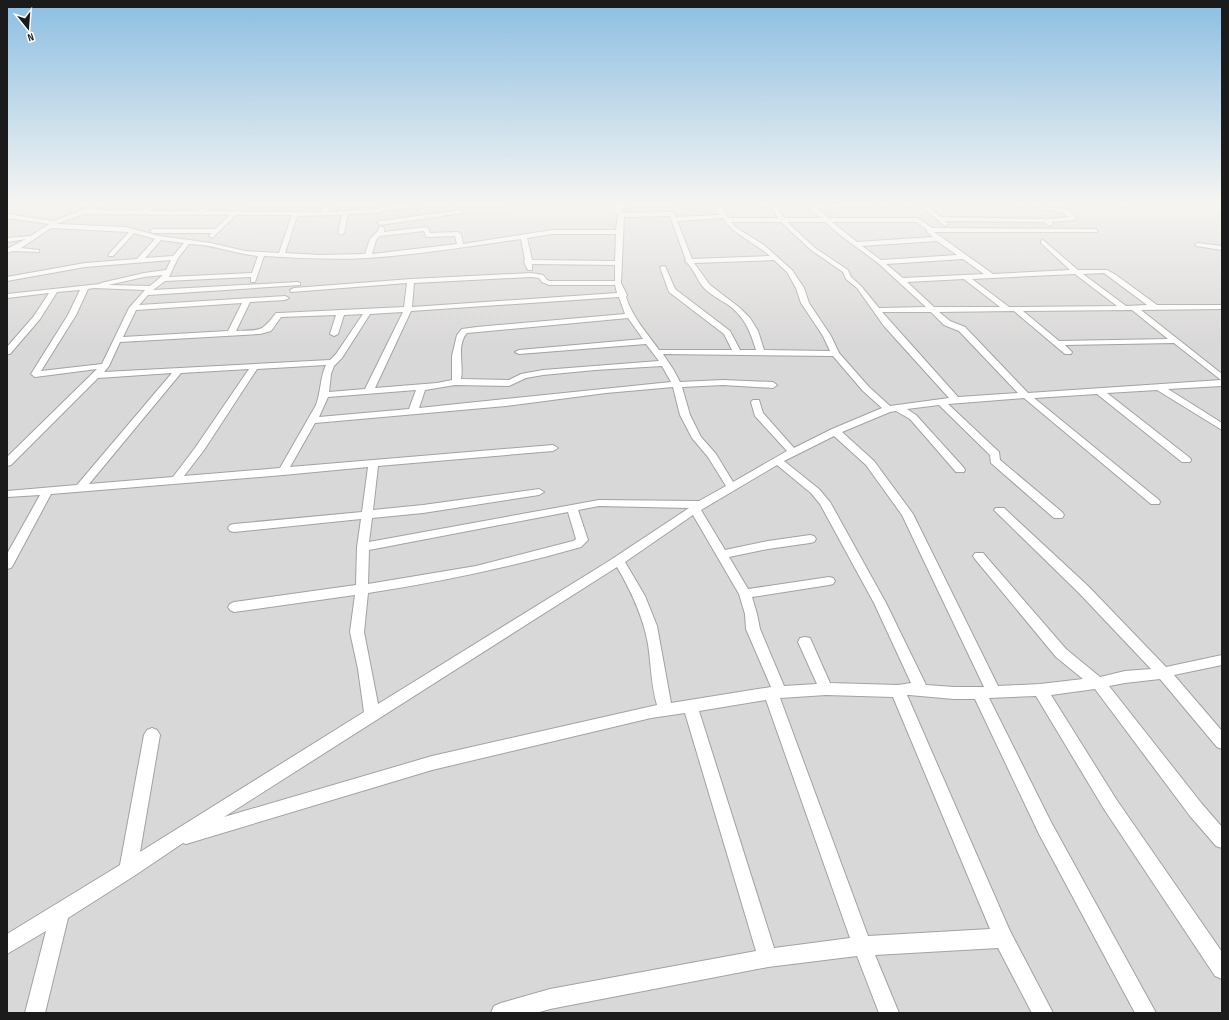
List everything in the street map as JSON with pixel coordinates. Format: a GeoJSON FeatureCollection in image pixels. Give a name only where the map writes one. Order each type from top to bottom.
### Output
{"type":"FeatureCollection","features":[{"type":"Feature","properties":{"kind":"street"},"geometry":{"type":"LineString","coordinates":[[10,250],[37,251]]}},
{"type":"Feature","properties":{"kind":"street"},"geometry":{"type":"LineString","coordinates":[[21,250],[20,252],[30,254]]}},
{"type":"Feature","properties":{"kind":"street"},"geometry":{"type":"LineString","coordinates":[[111,255],[116,250]]}},
{"type":"Feature","properties":{"kind":"street"},"geometry":{"type":"LineString","coordinates":[[138,262],[149,250]]}},
{"type":"Feature","properties":{"kind":"street"},"geometry":{"type":"LineString","coordinates":[[7,463],[98,375],[105,366],[133,308],[148,290],[163,279],[169,272],[175,258],[182,250]]}},
{"type":"Feature","properties":{"kind":"street"},"geometry":{"type":"LineString","coordinates":[[233,250],[261,255],[281,256],[368,256],[427,250]]}},
{"type":"Feature","properties":{"kind":"street"},"geometry":{"type":"LineString","coordinates":[[281,256],[283,250]]}},
{"type":"Feature","properties":{"kind":"street"},"geometry":{"type":"LineString","coordinates":[[368,256],[370,250]]}},
{"type":"Feature","properties":{"kind":"street"},"geometry":{"type":"LineString","coordinates":[[526,250],[531,275]]}},
{"type":"Feature","properties":{"kind":"street"},"geometry":{"type":"LineString","coordinates":[[619,250],[620,264],[618,283],[623,295],[625,307],[664,363],[677,385],[685,415],[697,438],[712,456],[732,488]]}},
{"type":"Feature","properties":{"kind":"street"},"geometry":{"type":"LineString","coordinates":[[684,250],[688,261],[715,294],[732,304],[748,318],[761,352]]}},
{"type":"Feature","properties":{"kind":"street"},"geometry":{"type":"LineString","coordinates":[[765,250],[790,271],[800,288],[805,303],[827,336],[835,354],[866,389],[893,408],[913,417],[960,470]]}},
{"type":"Feature","properties":{"kind":"street"},"geometry":{"type":"LineString","coordinates":[[816,250],[846,271],[848,278],[859,287],[908,348],[956,400]]}},
{"type":"Feature","properties":{"kind":"street"},"geometry":{"type":"LineString","coordinates":[[862,250],[901,280],[947,323],[962,330],[1025,395],[1155,502]]}},
{"type":"Feature","properties":{"kind":"street"},"geometry":{"type":"LineString","coordinates":[[954,250],[990,275]]}},
{"type":"Feature","properties":{"kind":"street"},"geometry":{"type":"LineString","coordinates":[[1051,250],[1075,271],[1123,307]]}},
{"type":"Feature","properties":{"kind":"street"},"geometry":{"type":"LineString","coordinates":[[251,286],[261,255]]}},
{"type":"Feature","properties":{"kind":"street"},"geometry":{"type":"LineString","coordinates":[[880,262],[963,256]]}},
{"type":"Feature","properties":{"kind":"street"},"geometry":{"type":"LineString","coordinates":[[7,279],[79,266],[175,258]]}},
{"type":"Feature","properties":{"kind":"street"},"geometry":{"type":"LineString","coordinates":[[688,261],[774,258]]}},
{"type":"Feature","properties":{"kind":"street"},"geometry":{"type":"LineString","coordinates":[[527,262],[620,264]]}},
{"type":"Feature","properties":{"kind":"street"},"geometry":{"type":"LineString","coordinates":[[663,267],[672,290],[727,333],[737,352]]}},
{"type":"Feature","properties":{"kind":"street"},"geometry":{"type":"LineString","coordinates":[[901,280],[1075,271],[1105,271],[1114,276],[1154,307]]}},
{"type":"Feature","properties":{"kind":"street"},"geometry":{"type":"LineString","coordinates":[[7,296],[90,287],[144,275],[169,272]]}},
{"type":"Feature","properties":{"kind":"street"},"geometry":{"type":"LineString","coordinates":[[163,279],[255,275]]}},
{"type":"Feature","properties":{"kind":"street"},"geometry":{"type":"LineString","coordinates":[[294,290],[411,281],[531,275],[541,276],[544,282],[549,283],[618,283]]}},
{"type":"Feature","properties":{"kind":"street"},"geometry":{"type":"LineString","coordinates":[[966,276],[1006,308]]}},
{"type":"Feature","properties":{"kind":"street"},"geometry":{"type":"LineString","coordinates":[[369,391],[390,344],[408,309],[411,281]]}},
{"type":"Feature","properties":{"kind":"street"},"geometry":{"type":"LineString","coordinates":[[90,287],[148,290],[298,284],[283,301],[261,300],[133,308]]}},
{"type":"Feature","properties":{"kind":"street"},"geometry":{"type":"LineString","coordinates":[[90,287],[35,374],[105,366]]}},
{"type":"Feature","properties":{"kind":"street"},"geometry":{"type":"LineString","coordinates":[[7,352],[37,317],[54,291]]}},
{"type":"Feature","properties":{"kind":"street"},"geometry":{"type":"LineString","coordinates":[[279,315],[368,312],[623,295]]}},
{"type":"Feature","properties":{"kind":"street"},"geometry":{"type":"LineString","coordinates":[[118,340],[265,331],[279,315],[278,309],[272,303],[261,300]]}},
{"type":"Feature","properties":{"kind":"street"},"geometry":{"type":"LineString","coordinates":[[231,334],[247,301]]}},
{"type":"Feature","properties":{"kind":"street"},"geometry":{"type":"LineString","coordinates":[[1133,307],[1222,378]]}},
{"type":"Feature","properties":{"kind":"street"},"geometry":{"type":"LineString","coordinates":[[876,310],[932,308],[1222,307]]}},
{"type":"Feature","properties":{"kind":"street"},"geometry":{"type":"LineString","coordinates":[[1015,308],[1068,352]]}},
{"type":"Feature","properties":{"kind":"street"},"geometry":{"type":"LineString","coordinates":[[283,472],[324,395],[327,372],[332,362],[339,356],[368,312]]}},
{"type":"Feature","properties":{"kind":"street"},"geometry":{"type":"LineString","coordinates":[[334,334],[341,313]]}},
{"type":"Feature","properties":{"kind":"street"},"geometry":{"type":"LineString","coordinates":[[455,382],[457,378],[456,356],[461,335],[465,331],[630,316]]}},
{"type":"Feature","properties":{"kind":"street"},"geometry":{"type":"LineString","coordinates":[[519,352],[649,341]]}},
{"type":"Feature","properties":{"kind":"street"},"geometry":{"type":"LineString","coordinates":[[1057,343],[1176,341]]}},
{"type":"Feature","properties":{"kind":"street"},"geometry":{"type":"LineString","coordinates":[[656,352],[835,354]]}},
{"type":"Feature","properties":{"kind":"street"},"geometry":{"type":"LineString","coordinates":[[98,375],[332,362]]}},
{"type":"Feature","properties":{"kind":"street"},"geometry":{"type":"LineString","coordinates":[[324,395],[422,387],[455,382],[509,383],[516,382],[523,376],[534,374],[600,367],[664,363]]}},
{"type":"Feature","properties":{"kind":"street"},"geometry":{"type":"LineString","coordinates":[[175,481],[203,445],[255,366]]}},
{"type":"Feature","properties":{"kind":"street"},"geometry":{"type":"LineString","coordinates":[[80,488],[178,370]]}},
{"type":"Feature","properties":{"kind":"street"},"geometry":{"type":"LineString","coordinates":[[7,945],[618,560],[698,507],[793,452],[835,432],[893,408],[956,400],[1099,392],[1222,382]]}},
{"type":"Feature","properties":{"kind":"street"},"geometry":{"type":"LineString","coordinates":[[311,421],[677,385],[707,383],[773,385]]}},
{"type":"Feature","properties":{"kind":"street"},"geometry":{"type":"LineString","coordinates":[[413,411],[422,387]]}},
{"type":"Feature","properties":{"kind":"street"},"geometry":{"type":"LineString","coordinates":[[1158,388],[1222,427]]}},
{"type":"Feature","properties":{"kind":"street"},"geometry":{"type":"LineString","coordinates":[[1099,392],[1186,460]]}},
{"type":"Feature","properties":{"kind":"street"},"geometry":{"type":"LineString","coordinates":[[756,402],[758,414],[793,452]]}},
{"type":"Feature","properties":{"kind":"street"},"geometry":{"type":"LineString","coordinates":[[941,402],[996,454],[995,460],[1058,515]]}},
{"type":"Feature","properties":{"kind":"street"},"geometry":{"type":"LineString","coordinates":[[835,432],[870,463],[907,514],[1045,828],[1146,1013]]}},
{"type":"Feature","properties":{"kind":"street"},"geometry":{"type":"LineString","coordinates":[[7,494],[283,472],[552,448]]}},
{"type":"Feature","properties":{"kind":"street"},"geometry":{"type":"LineString","coordinates":[[778,461],[815,491],[825,502],[870,585],[905,654],[921,690]]}},
{"type":"Feature","properties":{"kind":"street"},"geometry":{"type":"LineString","coordinates":[[372,715],[365,669],[357,632],[362,589],[363,547],[366,515],[373,464]]}},
{"type":"Feature","properties":{"kind":"street"},"geometry":{"type":"LineString","coordinates":[[7,565],[47,491]]}},
{"type":"Feature","properties":{"kind":"street"},"geometry":{"type":"LineString","coordinates":[[234,528],[423,509],[540,492]]}},
{"type":"Feature","properties":{"kind":"street"},"geometry":{"type":"LineString","coordinates":[[363,547],[473,525],[599,503],[698,507]]}},
{"type":"Feature","properties":{"kind":"street"},"geometry":{"type":"LineString","coordinates":[[698,507],[722,556],[745,594],[751,614],[753,629],[862,946],[889,1013]]}},
{"type":"Feature","properties":{"kind":"street"},"geometry":{"type":"LineString","coordinates":[[234,607],[362,589],[476,570],[577,544],[582,540],[572,508]]}},
{"type":"Feature","properties":{"kind":"street"},"geometry":{"type":"LineString","coordinates":[[1000,510],[1060,565],[1163,673],[1222,742]]}},
{"type":"Feature","properties":{"kind":"street"},"geometry":{"type":"LineString","coordinates":[[722,556],[768,545],[810,539]]}},
{"type":"Feature","properties":{"kind":"street"},"geometry":{"type":"LineString","coordinates":[[979,556],[1061,653],[1098,682],[1196,810],[1222,840]]}},
{"type":"Feature","properties":{"kind":"street"},"geometry":{"type":"LineString","coordinates":[[618,560],[631,580],[653,636],[660,694],[666,709]]}},
{"type":"Feature","properties":{"kind":"street"},"geometry":{"type":"LineString","coordinates":[[745,594],[829,581]]}},
{"type":"Feature","properties":{"kind":"street"},"geometry":{"type":"LineString","coordinates":[[805,642],[826,688]]}},
{"type":"Feature","properties":{"kind":"street"},"geometry":{"type":"LineString","coordinates":[[172,840],[432,763],[666,709],[775,692],[826,688],[909,689],[954,693],[1040,690],[1125,677],[1163,673],[1222,660]]}},
{"type":"Feature","properties":{"kind":"street"},"geometry":{"type":"LineString","coordinates":[[898,690],[1003,938],[1043,1013]]}},
{"type":"Feature","properties":{"kind":"street"},"geometry":{"type":"LineString","coordinates":[[1040,690],[1110,804],[1222,969]]}},
{"type":"Feature","properties":{"kind":"street"},"geometry":{"type":"LineString","coordinates":[[690,706],[768,958]]}},
{"type":"Feature","properties":{"kind":"street"},"geometry":{"type":"LineString","coordinates":[[128,870],[152,735]]}},
{"type":"Feature","properties":{"kind":"street"},"geometry":{"type":"LineString","coordinates":[[35,1013],[60,912]]}},
{"type":"Feature","properties":{"kind":"street"},"geometry":{"type":"LineString","coordinates":[[501,1013],[550,999],[768,958],[862,946],[1003,938]]}},
{"type":"Feature","properties":{"kind":"shaded area"},"geometry":{"type":"Polygon","coordinates":[[[7,250],[1222,250],[1222,1013],[7,1013],[7,250]]]}}]}
